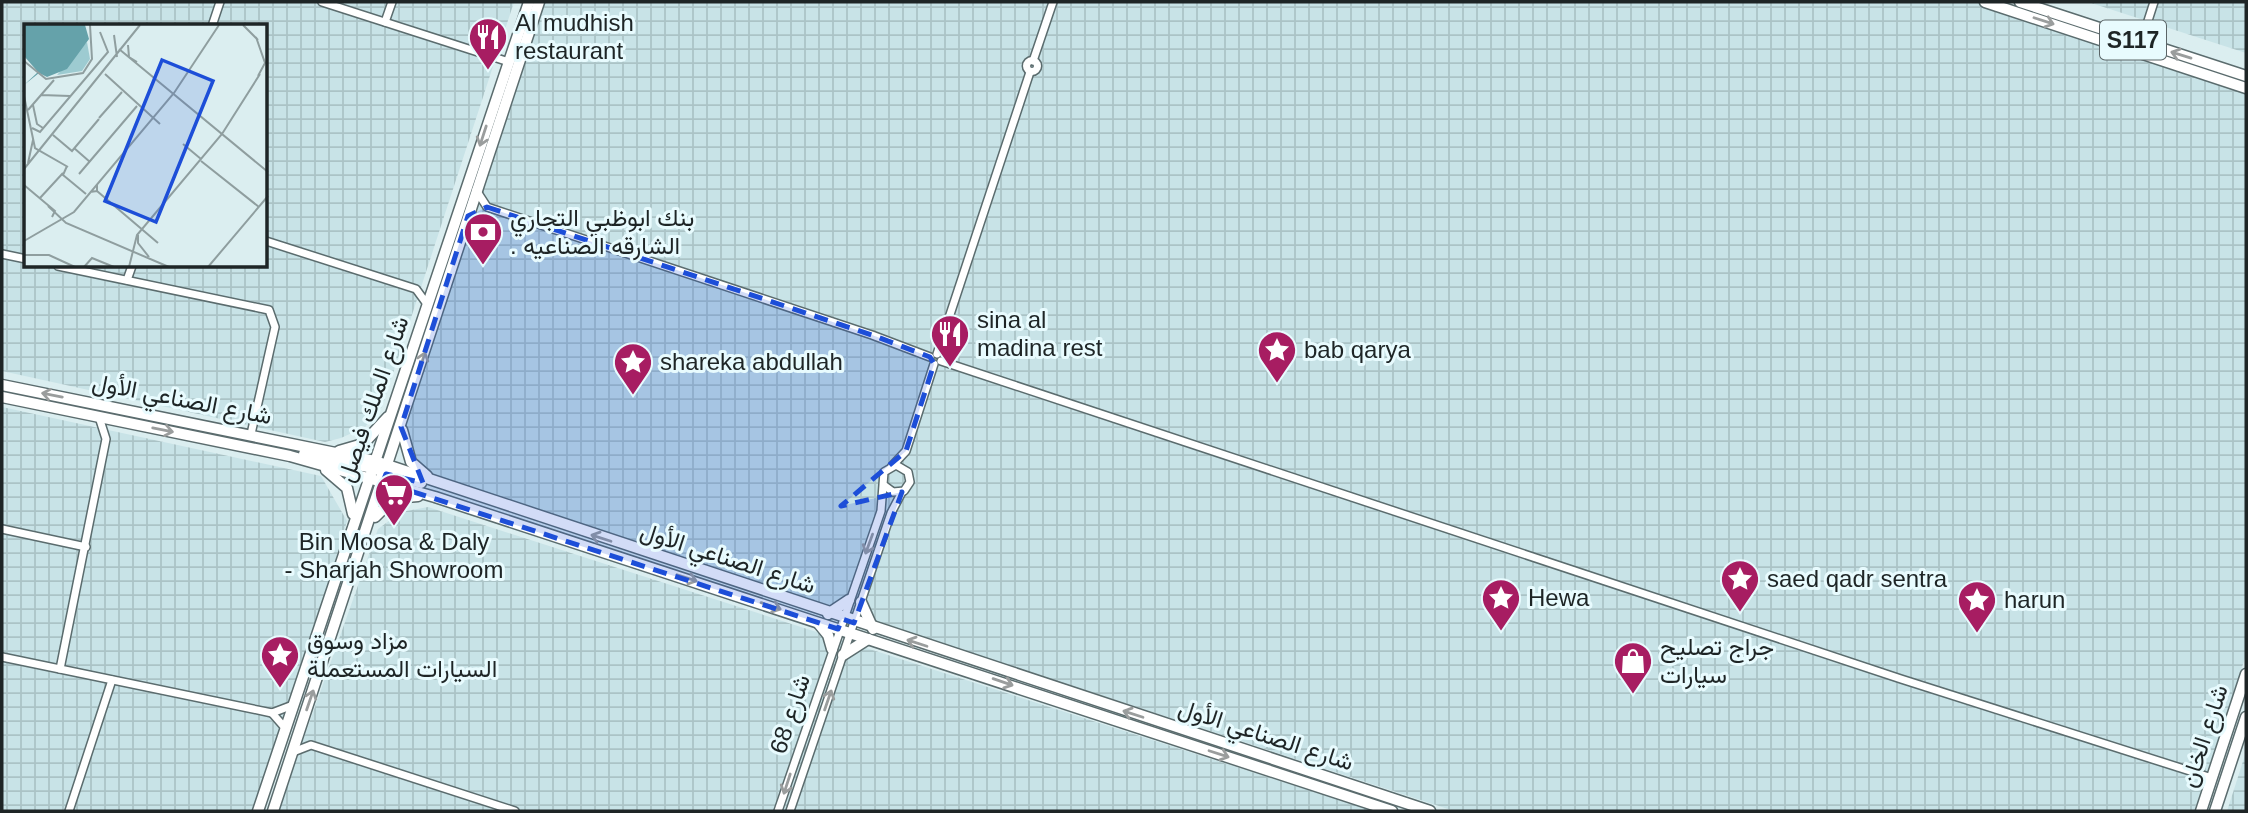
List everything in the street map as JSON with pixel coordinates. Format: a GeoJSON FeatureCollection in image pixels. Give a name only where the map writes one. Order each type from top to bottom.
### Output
{"type":"FeatureCollection","features":[{"type":"Feature","properties":{"kind":"main road","name":"شارع الملك فيصل"},"geometry":{"type":"LineString","coordinates":[[258,811],[529,2]]}},
{"type":"Feature","properties":{"kind":"main road","name":"شارع الملك فيصل"},"geometry":{"type":"LineString","coordinates":[[273,811],[386,474],[538,2]]}},
{"type":"Feature","properties":{"kind":"main road","name":"S117"},"geometry":{"type":"LineString","coordinates":[[1985,2],[2246,88]]}},
{"type":"Feature","properties":{"kind":"main road","name":"S117"},"geometry":{"type":"LineString","coordinates":[[2020,2],[2246,76]]}},
{"type":"Feature","properties":{"kind":"main road","name":"شارع الصناعي الأول"},"geometry":{"type":"LineString","coordinates":[[2,385],[335,451],[372,470]]}},
{"type":"Feature","properties":{"kind":"main road","name":"شارع الصناعي الأول"},"geometry":{"type":"LineString","coordinates":[[2,397],[290,456],[316,464],[386,474],[435,497],[1392,811]]}},
{"type":"Feature","properties":{"kind":"main road"},"geometry":{"type":"LineString","coordinates":[[335,451],[363,444],[391,414]]}},
{"type":"Feature","properties":{"kind":"main road"},"geometry":{"type":"LineString","coordinates":[[401,427],[411,462],[442,485]]}},
{"type":"Feature","properties":{"kind":"main road"},"geometry":{"type":"LineString","coordinates":[[290,456],[303,453],[431,486],[442,485]]}},
{"type":"Feature","properties":{"kind":"main road"},"geometry":{"type":"LineString","coordinates":[[316,464],[337,477],[347,488],[354,519]]}},
{"type":"Feature","properties":{"kind":"main road","name":"شارع الصناعي الأول"},"geometry":{"type":"LineString","coordinates":[[442,485],[1430,811]]}},
{"type":"Feature","properties":{"kind":"main road"},"geometry":{"type":"LineString","coordinates":[[366,532],[379,510],[394,498],[435,497]]}},
{"type":"Feature","properties":{"kind":"main road"},"geometry":{"type":"LineString","coordinates":[[828,614],[849,600]]}},
{"type":"Feature","properties":{"kind":"main road"},"geometry":{"type":"LineString","coordinates":[[861,602],[873,629]]}},
{"type":"Feature","properties":{"kind":"main road"},"geometry":{"type":"LineString","coordinates":[[816,622],[828,635],[832,649]]}},
{"type":"Feature","properties":{"kind":"main road"},"geometry":{"type":"LineString","coordinates":[[843,655],[868,639]]}},
{"type":"Feature","properties":{"kind":"main road","name":"شارع الخان"},"geometry":{"type":"LineString","coordinates":[[2201,811],[2246,674]]}},
{"type":"Feature","properties":{"kind":"main road","name":"شارع الخان"},"geometry":{"type":"LineString","coordinates":[[2215,811],[2246,717]]}},
{"type":"Feature","properties":{"kind":"main road"},"geometry":{"type":"LineString","coordinates":[[274,764],[280,765],[273,790],[279,794]]}},
{"type":"Feature","properties":{"kind":"street"},"geometry":{"type":"LineString","coordinates":[[213,24],[220,2]]}},
{"type":"Feature","properties":{"kind":"street"},"geometry":{"type":"LineString","coordinates":[[322,2],[509,62]]}},
{"type":"Feature","properties":{"kind":"street"},"geometry":{"type":"LineString","coordinates":[[385,22],[392,2]]}},
{"type":"Feature","properties":{"kind":"street"},"geometry":{"type":"LineString","coordinates":[[906,451],[883,477],[885,486],[893,492],[902,492],[910,482],[906,451],[1030,72],[1026,64],[1033,61],[1053,2]]}},
{"type":"Feature","properties":{"kind":"street"},"geometry":{"type":"LineString","coordinates":[[2150,46],[2146,27],[2154,2]]}},
{"type":"Feature","properties":{"kind":"street"},"geometry":{"type":"LineString","coordinates":[[2130,39],[2146,27]]}},
{"type":"Feature","properties":{"kind":"street"},"geometry":{"type":"LineString","coordinates":[[476,189],[487,207],[859,330],[935,359],[1901,679],[2212,778]]}},
{"type":"Feature","properties":{"kind":"street"},"geometry":{"type":"LineString","coordinates":[[468,216],[487,207]]}},
{"type":"Feature","properties":{"kind":"street"},"geometry":{"type":"LineString","coordinates":[[268,242],[416,289],[427,304]]}},
{"type":"Feature","properties":{"kind":"street"},"geometry":{"type":"LineString","coordinates":[[2,254],[24,259]]}},
{"type":"Feature","properties":{"kind":"street"},"geometry":{"type":"LineString","coordinates":[[68,268],[263,308],[273,315],[275,327],[251,434]]}},
{"type":"Feature","properties":{"kind":"street"},"geometry":{"type":"LineString","coordinates":[[127,280],[131,268]]}},
{"type":"Feature","properties":{"kind":"street"},"geometry":{"type":"LineString","coordinates":[[416,289],[435,282]]}},
{"type":"Feature","properties":{"kind":"street"},"geometry":{"type":"LineString","coordinates":[[60,669],[106,439],[99,417]]}},
{"type":"Feature","properties":{"kind":"street"},"geometry":{"type":"LineString","coordinates":[[106,439],[121,422]]}},
{"type":"Feature","properties":{"kind":"street"},"geometry":{"type":"LineString","coordinates":[[892,466],[901,466],[908,472]]}},
{"type":"Feature","properties":{"kind":"street","name":"شارع 68"},"geometry":{"type":"LineString","coordinates":[[778,811],[838,629],[881,511],[885,486]]}},
{"type":"Feature","properties":{"kind":"street","name":"شارع 68"},"geometry":{"type":"LineString","coordinates":[[790,811],[891,513],[902,492]]}},
{"type":"Feature","properties":{"kind":"street"},"geometry":{"type":"LineString","coordinates":[[2,529],[86,547]]}},
{"type":"Feature","properties":{"kind":"street"},"geometry":{"type":"LineString","coordinates":[[2,657],[272,713],[293,705]]}},
{"type":"Feature","properties":{"kind":"street"},"geometry":{"type":"LineString","coordinates":[[69,811],[112,680]]}},
{"type":"Feature","properties":{"kind":"street"},"geometry":{"type":"LineString","coordinates":[[272,713],[286,729]]}},
{"type":"Feature","properties":{"kind":"street"},"geometry":{"type":"LineString","coordinates":[[302,724],[311,745]]}},
{"type":"Feature","properties":{"kind":"street"},"geometry":{"type":"LineString","coordinates":[[292,752],[311,745],[514,811]]}},
{"type":"Feature","properties":{"kind":"highlighted area"},"geometry":{"type":"Polygon","coordinates":[[[487,207],[872,335],[930,357],[934,364],[906,451],[841,506],[902,492],[854,623],[842,619],[838,629],[383,482],[386,474],[423,483],[401,427],[468,216],[487,207]]]}},
{"type":"Feature","properties":{"kind":"shaded area"},"geometry":{"type":"Polygon","coordinates":[[[2,2],[514,2],[382,407],[365,427],[325,442],[2,371],[2,2]]]}},
{"type":"Feature","properties":{"kind":"shaded area"},"geometry":{"type":"Polygon","coordinates":[[[543,2],[1981,2],[2246,89],[2246,655],[2194,811],[1454,811],[430,475],[412,452],[404,422],[543,2]]]}},
{"type":"Feature","properties":{"kind":"shaded area"},"geometry":{"type":"Polygon","coordinates":[[[2088,2],[2246,2],[2246,53],[2088,2]]]}},
{"type":"Feature","properties":{"kind":"shaded area"},"geometry":{"type":"Polygon","coordinates":[[[2,407],[321,476],[347,521],[286,729],[258,811],[2,811],[2,407]]]}},
{"type":"Feature","properties":{"kind":"shaded area"},"geometry":{"type":"Polygon","coordinates":[[[428,507],[1373,811],[278,811],[378,529],[401,512],[428,507]]]}},
{"type":"Feature","properties":{"kind":"shaded area"},"geometry":{"type":"Polygon","coordinates":[[[2246,752],[2246,811],[2227,811],[2246,752]]]}},
{"type":"Feature","properties":{"kind":"place","name":"Al mudhish restaurant"},"geometry":{"type":"Point","coordinates":[488,71]}},
{"type":"Feature","properties":{"kind":"place","name":"بنك ابوظبي التجاري . الشارقه الصناعيه"},"geometry":{"type":"Point","coordinates":[483,266]}},
{"type":"Feature","properties":{"kind":"place","name":"sina al madina rest"},"geometry":{"type":"Point","coordinates":[950,368]}},
{"type":"Feature","properties":{"kind":"place","name":"bab qarya"},"geometry":{"type":"Point","coordinates":[1277,384]}},
{"type":"Feature","properties":{"kind":"place","name":"shareka abdullah"},"geometry":{"type":"Point","coordinates":[633,396]}},
{"type":"Feature","properties":{"kind":"place","name":"Bin Moosa & Daly - Sharjah Showroom"},"geometry":{"type":"Point","coordinates":[394,527]}},
{"type":"Feature","properties":{"kind":"place","name":"saed qadr sentra"},"geometry":{"type":"Point","coordinates":[1740,613]}},
{"type":"Feature","properties":{"kind":"place","name":"Hewa"},"geometry":{"type":"Point","coordinates":[1501,632]}},
{"type":"Feature","properties":{"kind":"place","name":"harun"},"geometry":{"type":"Point","coordinates":[1977,634]}},
{"type":"Feature","properties":{"kind":"place","name":"مزاد وسوق السيارات المستعملة"},"geometry":{"type":"Point","coordinates":[280,689]}},
{"type":"Feature","properties":{"kind":"place","name":"جراج تصليح سيارات"},"geometry":{"type":"Point","coordinates":[1633,695]}}]}
